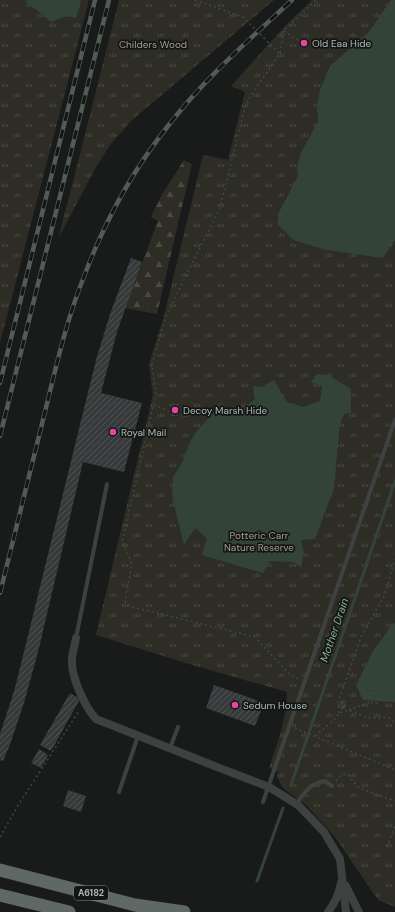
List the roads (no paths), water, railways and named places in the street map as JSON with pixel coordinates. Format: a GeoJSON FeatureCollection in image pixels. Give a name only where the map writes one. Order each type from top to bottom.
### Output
{"type":"FeatureCollection","features":[{"type":"Feature","properties":{"kind":"highway","name":"A6182"},"geometry":{"type":"LineString","coordinates":[[0,870],[135,905],[184,912]]}},
{"type":"Feature","properties":{"kind":"highway","name":"A6182"},"geometry":{"type":"LineString","coordinates":[[6,897],[69,912]]}},
{"type":"Feature","properties":{"kind":"highway"},"geometry":{"type":"LineString","coordinates":[[135,905],[153,912]]}},
{"type":"Feature","properties":{"kind":"street"},"geometry":{"type":"LineString","coordinates":[[76,638],[72,660],[74,678],[90,712],[96,718],[269,786],[296,804],[324,832],[340,859],[346,912]]}},
{"type":"Feature","properties":{"kind":"street"},"geometry":{"type":"LineString","coordinates":[[328,912],[333,906],[339,893],[342,876]]}},
{"type":"Feature","properties":{"kind":"street"},"geometry":{"type":"LineString","coordinates":[[342,876],[359,912]]}},
{"type":"Feature","properties":{"kind":"lane"},"geometry":{"type":"LineString","coordinates":[[263,802],[395,420]]}},
{"type":"Feature","properties":{"kind":"lane"},"geometry":{"type":"LineString","coordinates":[[76,638],[107,484]]}},
{"type":"Feature","properties":{"kind":"lane"},"geometry":{"type":"LineString","coordinates":[[170,748],[178,727]]}},
{"type":"Feature","properties":{"kind":"lane"},"geometry":{"type":"LineString","coordinates":[[119,792],[138,735]]}},
{"type":"Feature","properties":{"kind":"lane"},"geometry":{"type":"LineString","coordinates":[[296,804],[314,783],[325,780],[332,786]]}},
{"type":"Feature","properties":{"kind":"waterway","name":"Mother Drain"},"geometry":{"type":"LineString","coordinates":[[291,785],[395,481]]}},
{"type":"Feature","properties":{"kind":"waterway","name":"Mother Drain"},"geometry":{"type":"LineString","coordinates":[[257,881],[283,808]]}},
{"type":"Feature","properties":{"kind":"railway"},"geometry":{"type":"LineString","coordinates":[[0,383],[95,0]]}},
{"type":"Feature","properties":{"kind":"railway"},"geometry":{"type":"LineString","coordinates":[[0,436],[109,0]]}},
{"type":"Feature","properties":{"kind":"railway"},"geometry":{"type":"LineString","coordinates":[[0,593],[55,369],[78,293],[101,235],[143,160],[182,109],[227,60],[292,0]]}},
{"type":"Feature","properties":{"kind":"place","name":"Old Eaa Hide"},"geometry":{"type":"Point","coordinates":[304,43]}},
{"type":"Feature","properties":{"kind":"place","name":"Decoy Marsh Hide"},"geometry":{"type":"Point","coordinates":[175,410]}},
{"type":"Feature","properties":{"kind":"place","name":"Royal Mail"},"geometry":{"type":"Point","coordinates":[113,432]}},
{"type":"Feature","properties":{"kind":"place","name":"Sedum House"},"geometry":{"type":"Point","coordinates":[235,705]}},
{"type":"Feature","properties":{"kind":"park label","name":"Childers Wood"},"geometry":{"type":"Point","coordinates":[153,44]}},
{"type":"Feature","properties":{"kind":"park label","name":"Potteric Carr Nature Reserve"},"geometry":{"type":"Point","coordinates":[259,540]}}]}
